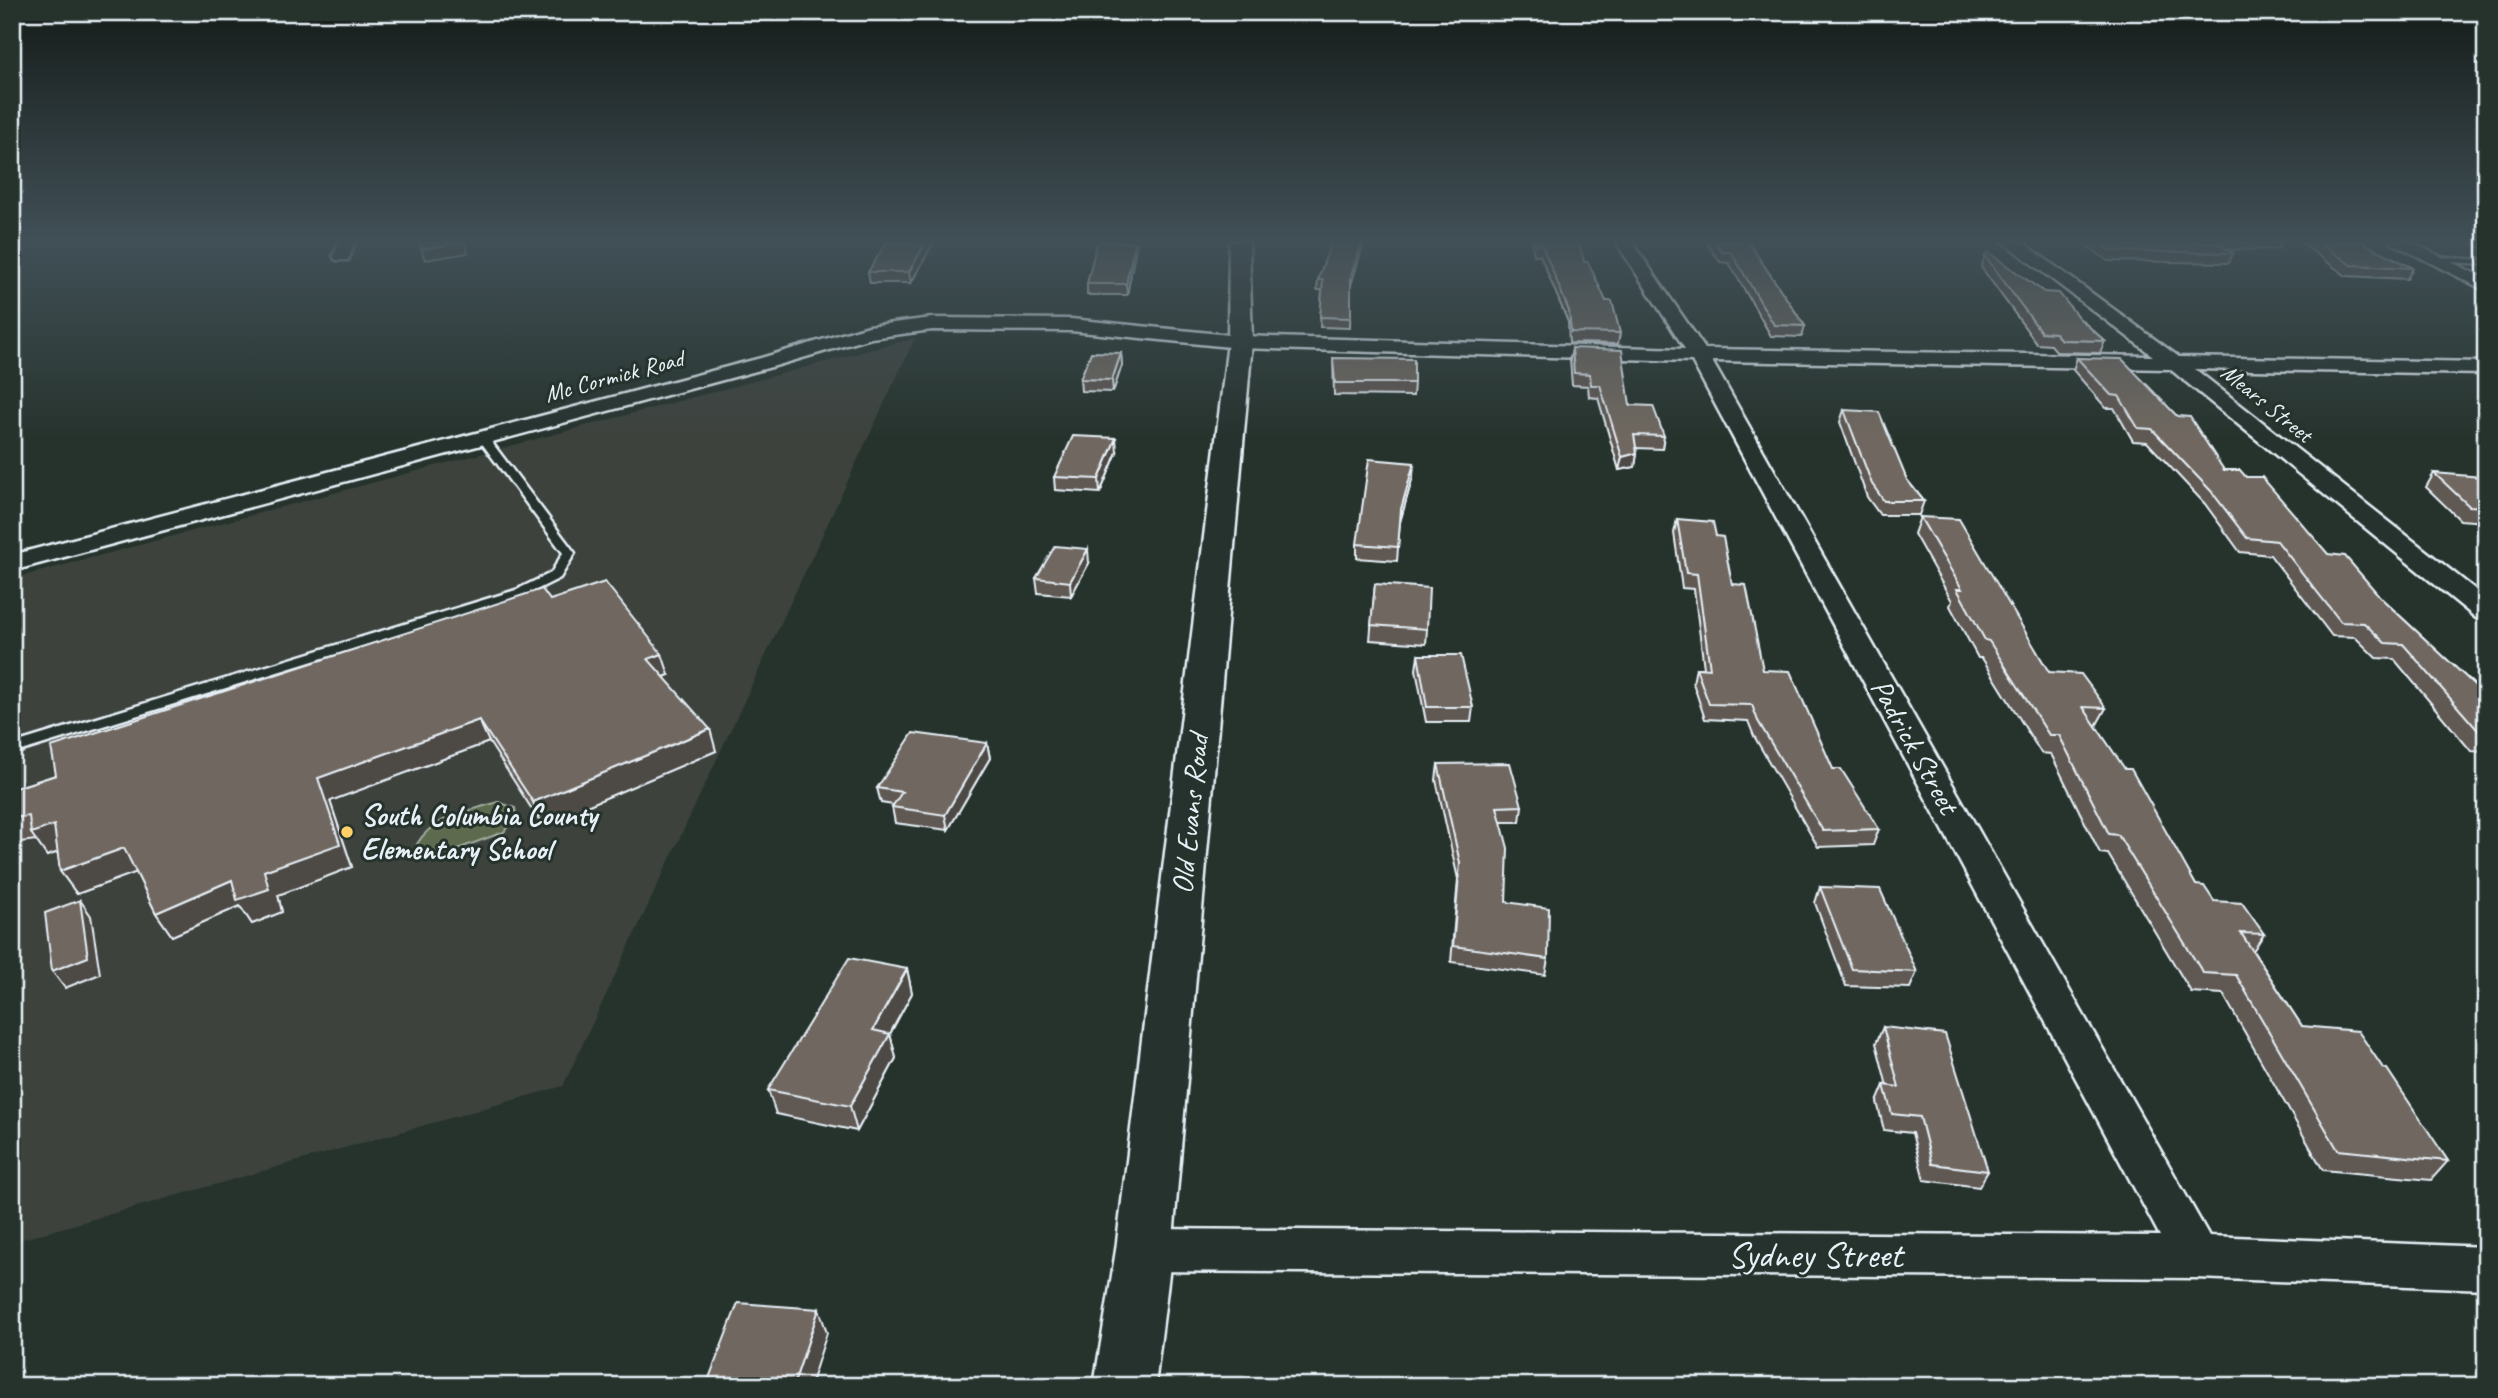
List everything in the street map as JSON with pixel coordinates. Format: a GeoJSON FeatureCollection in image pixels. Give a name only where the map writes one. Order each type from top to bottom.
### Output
{"type":"FeatureCollection","features":[{"type":"Feature","properties":{"kind":"street","name":"Old Evans Road"},"geometry":{"type":"LineString","coordinates":[[1124,1386],[1144,1250],[1240,342],[1240,307]]}},
{"type":"Feature","properties":{"kind":"street","name":"Padrick Street"},"geometry":{"type":"LineString","coordinates":[[1667,307],[1699,355],[2196,1257]]}},
{"type":"Feature","properties":{"kind":"street","name":"Mears Street"},"geometry":{"type":"LineString","coordinates":[[2099,307],[2176,364],[2486,612]]}},
{"type":"Feature","properties":{"kind":"street","name":"Mc Cormick Road"},"geometry":{"type":"LineString","coordinates":[[12,563],[768,362],[869,332],[920,326],[1071,325],[1240,342],[1699,355],[2486,368]]}},
{"type":"Feature","properties":{"kind":"street","name":"Sydney Street"},"geometry":{"type":"LineString","coordinates":[[1144,1250],[2196,1257],[2486,1268]]}},
{"type":"Feature","properties":{"kind":"lane"},"geometry":{"type":"LineString","coordinates":[[12,749],[520,593],[556,575],[569,553],[483,438]]}},
{"type":"Feature","properties":{"kind":"shaded area","name":"South Columbia County Elementary School"},"geometry":{"type":"Polygon","coordinates":[[[915,338],[563,1086],[12,1242],[12,579],[915,338]]]}},
{"type":"Feature","properties":{"kind":"green space"},"geometry":{"type":"Polygon","coordinates":[[[498,802],[515,808],[516,815],[504,832],[444,854],[425,850],[417,844],[432,827],[442,821],[498,802]]]}},
{"type":"Feature","properties":{"kind":"building"},"geometry":{"type":"Polygon","coordinates":[[[1321,307],[1351,307],[1351,318],[1320,317],[1321,307]]]}},
{"type":"Feature","properties":{"kind":"building"},"geometry":{"type":"Polygon","coordinates":[[[1567,307],[1614,307],[1620,333],[1571,332],[1567,307]]]}},
{"type":"Feature","properties":{"kind":"building"},"geometry":{"type":"Polygon","coordinates":[[[1764,307],[1792,307],[1805,326],[1774,325],[1764,307]]]}},
{"type":"Feature","properties":{"kind":"building"},"geometry":{"type":"Polygon","coordinates":[[[2023,307],[2070,307],[2105,341],[2061,340],[2055,333],[2041,332],[2023,307]]]}},
{"type":"Feature","properties":{"kind":"building"},"geometry":{"type":"Polygon","coordinates":[[[1572,348],[1622,350],[1630,405],[1653,406],[1664,436],[1634,435],[1637,453],[1622,457],[1600,385],[1591,385],[1590,374],[1574,373],[1572,348]]]}},
{"type":"Feature","properties":{"kind":"building"},"geometry":{"type":"Polygon","coordinates":[[[1091,352],[1121,353],[1112,380],[1080,379],[1091,352]]]}},
{"type":"Feature","properties":{"kind":"building"},"geometry":{"type":"Polygon","coordinates":[[[1333,358],[1414,359],[1414,383],[1335,383],[1333,358]]]}},
{"type":"Feature","properties":{"kind":"building"},"geometry":{"type":"Polygon","coordinates":[[[2077,358],[2122,359],[2177,416],[2190,417],[2224,470],[2240,470],[2246,477],[2262,477],[2328,554],[2345,556],[2382,599],[2486,693],[2486,736],[2482,735],[2403,644],[2385,643],[2364,623],[2341,622],[2277,541],[2247,538],[2211,491],[2152,429],[2138,428],[2119,396],[2111,395],[2077,358]]]}},
{"type":"Feature","properties":{"kind":"building"},"geometry":{"type":"Polygon","coordinates":[[[1844,410],[1879,412],[1907,480],[1924,501],[1884,501],[1872,484],[1844,410]]]}},
{"type":"Feature","properties":{"kind":"building"},"geometry":{"type":"Polygon","coordinates":[[[1073,436],[1116,438],[1099,479],[1054,477],[1073,436]]]}},
{"type":"Feature","properties":{"kind":"building"},"geometry":{"type":"Polygon","coordinates":[[[1369,459],[1414,463],[1401,509],[1398,547],[1357,544],[1369,459]]]}},
{"type":"Feature","properties":{"kind":"building"},"geometry":{"type":"Polygon","coordinates":[[[2434,473],[2482,477],[2486,481],[2486,507],[2469,506],[2434,473]]]}},
{"type":"Feature","properties":{"kind":"building"},"geometry":{"type":"Polygon","coordinates":[[[1920,517],[1959,519],[2049,672],[2081,674],[2106,708],[2083,707],[2125,769],[2131,769],[2196,885],[2204,886],[2214,901],[2242,903],[2264,934],[2241,933],[2302,1026],[2358,1031],[2383,1068],[2387,1069],[2448,1161],[2338,1150],[2236,975],[2203,973],[2118,835],[2109,834],[2059,735],[2049,735],[1989,641],[1985,640],[1957,589],[1962,589],[1920,517]]]}},
{"type":"Feature","properties":{"kind":"building"},"geometry":{"type":"Polygon","coordinates":[[[1677,519],[1713,522],[1716,536],[1723,537],[1732,584],[1746,585],[1763,670],[1790,671],[1833,769],[1841,769],[1879,829],[1823,831],[1758,721],[1752,705],[1709,704],[1696,668],[1710,669],[1697,574],[1686,573],[1677,519]]]}},
{"type":"Feature","properties":{"kind":"building"},"geometry":{"type":"Polygon","coordinates":[[[1055,546],[1088,549],[1070,582],[1036,578],[1055,546]]]}},
{"type":"Feature","properties":{"kind":"building"},"geometry":{"type":"Polygon","coordinates":[[[605,582],[662,654],[648,659],[710,729],[533,802],[479,720],[318,778],[340,844],[264,871],[269,889],[237,900],[232,880],[156,913],[124,848],[60,871],[54,825],[31,833],[29,816],[12,818],[12,789],[56,775],[51,747],[542,589],[550,600],[605,582]]]}},
{"type":"Feature","properties":{"kind":"building"},"geometry":{"type":"Polygon","coordinates":[[[1375,584],[1429,588],[1427,629],[1371,625],[1375,584]]]}},
{"type":"Feature","properties":{"kind":"building"},"geometry":{"type":"Polygon","coordinates":[[[1418,655],[1461,655],[1473,707],[1427,707],[1418,655]]]}},
{"type":"Feature","properties":{"kind":"building"},"geometry":{"type":"Polygon","coordinates":[[[913,733],[987,743],[945,815],[892,807],[902,792],[877,788],[913,733]]]}},
{"type":"Feature","properties":{"kind":"building"},"geometry":{"type":"Polygon","coordinates":[[[1510,763],[1522,806],[1497,807],[1508,848],[1506,902],[1549,908],[1548,959],[1453,946],[1460,863],[1438,764],[1510,763]]]}},
{"type":"Feature","properties":{"kind":"building"},"geometry":{"type":"Polygon","coordinates":[[[1820,887],[1880,889],[1917,972],[1852,969],[1820,887]]]}},
{"type":"Feature","properties":{"kind":"building"},"geometry":{"type":"Polygon","coordinates":[[[80,900],[88,957],[52,971],[45,913],[80,900]]]}},
{"type":"Feature","properties":{"kind":"building"},"geometry":{"type":"Polygon","coordinates":[[[849,958],[907,969],[873,1030],[890,1034],[850,1106],[768,1090],[849,958]]]}},
{"type":"Feature","properties":{"kind":"building"},"geometry":{"type":"Polygon","coordinates":[[[1883,1027],[1945,1034],[1988,1171],[1932,1164],[1920,1117],[1892,1114],[1884,1085],[1899,1087],[1883,1027]]]}},
{"type":"Feature","properties":{"kind":"building"},"geometry":{"type":"Polygon","coordinates":[[[738,1303],[819,1309],[793,1386],[706,1386],[738,1303]]]}},
{"type":"Feature","properties":{"kind":"place","name":"South Columbia County Elementary School"},"geometry":{"type":"Point","coordinates":[347,832]}}]}
